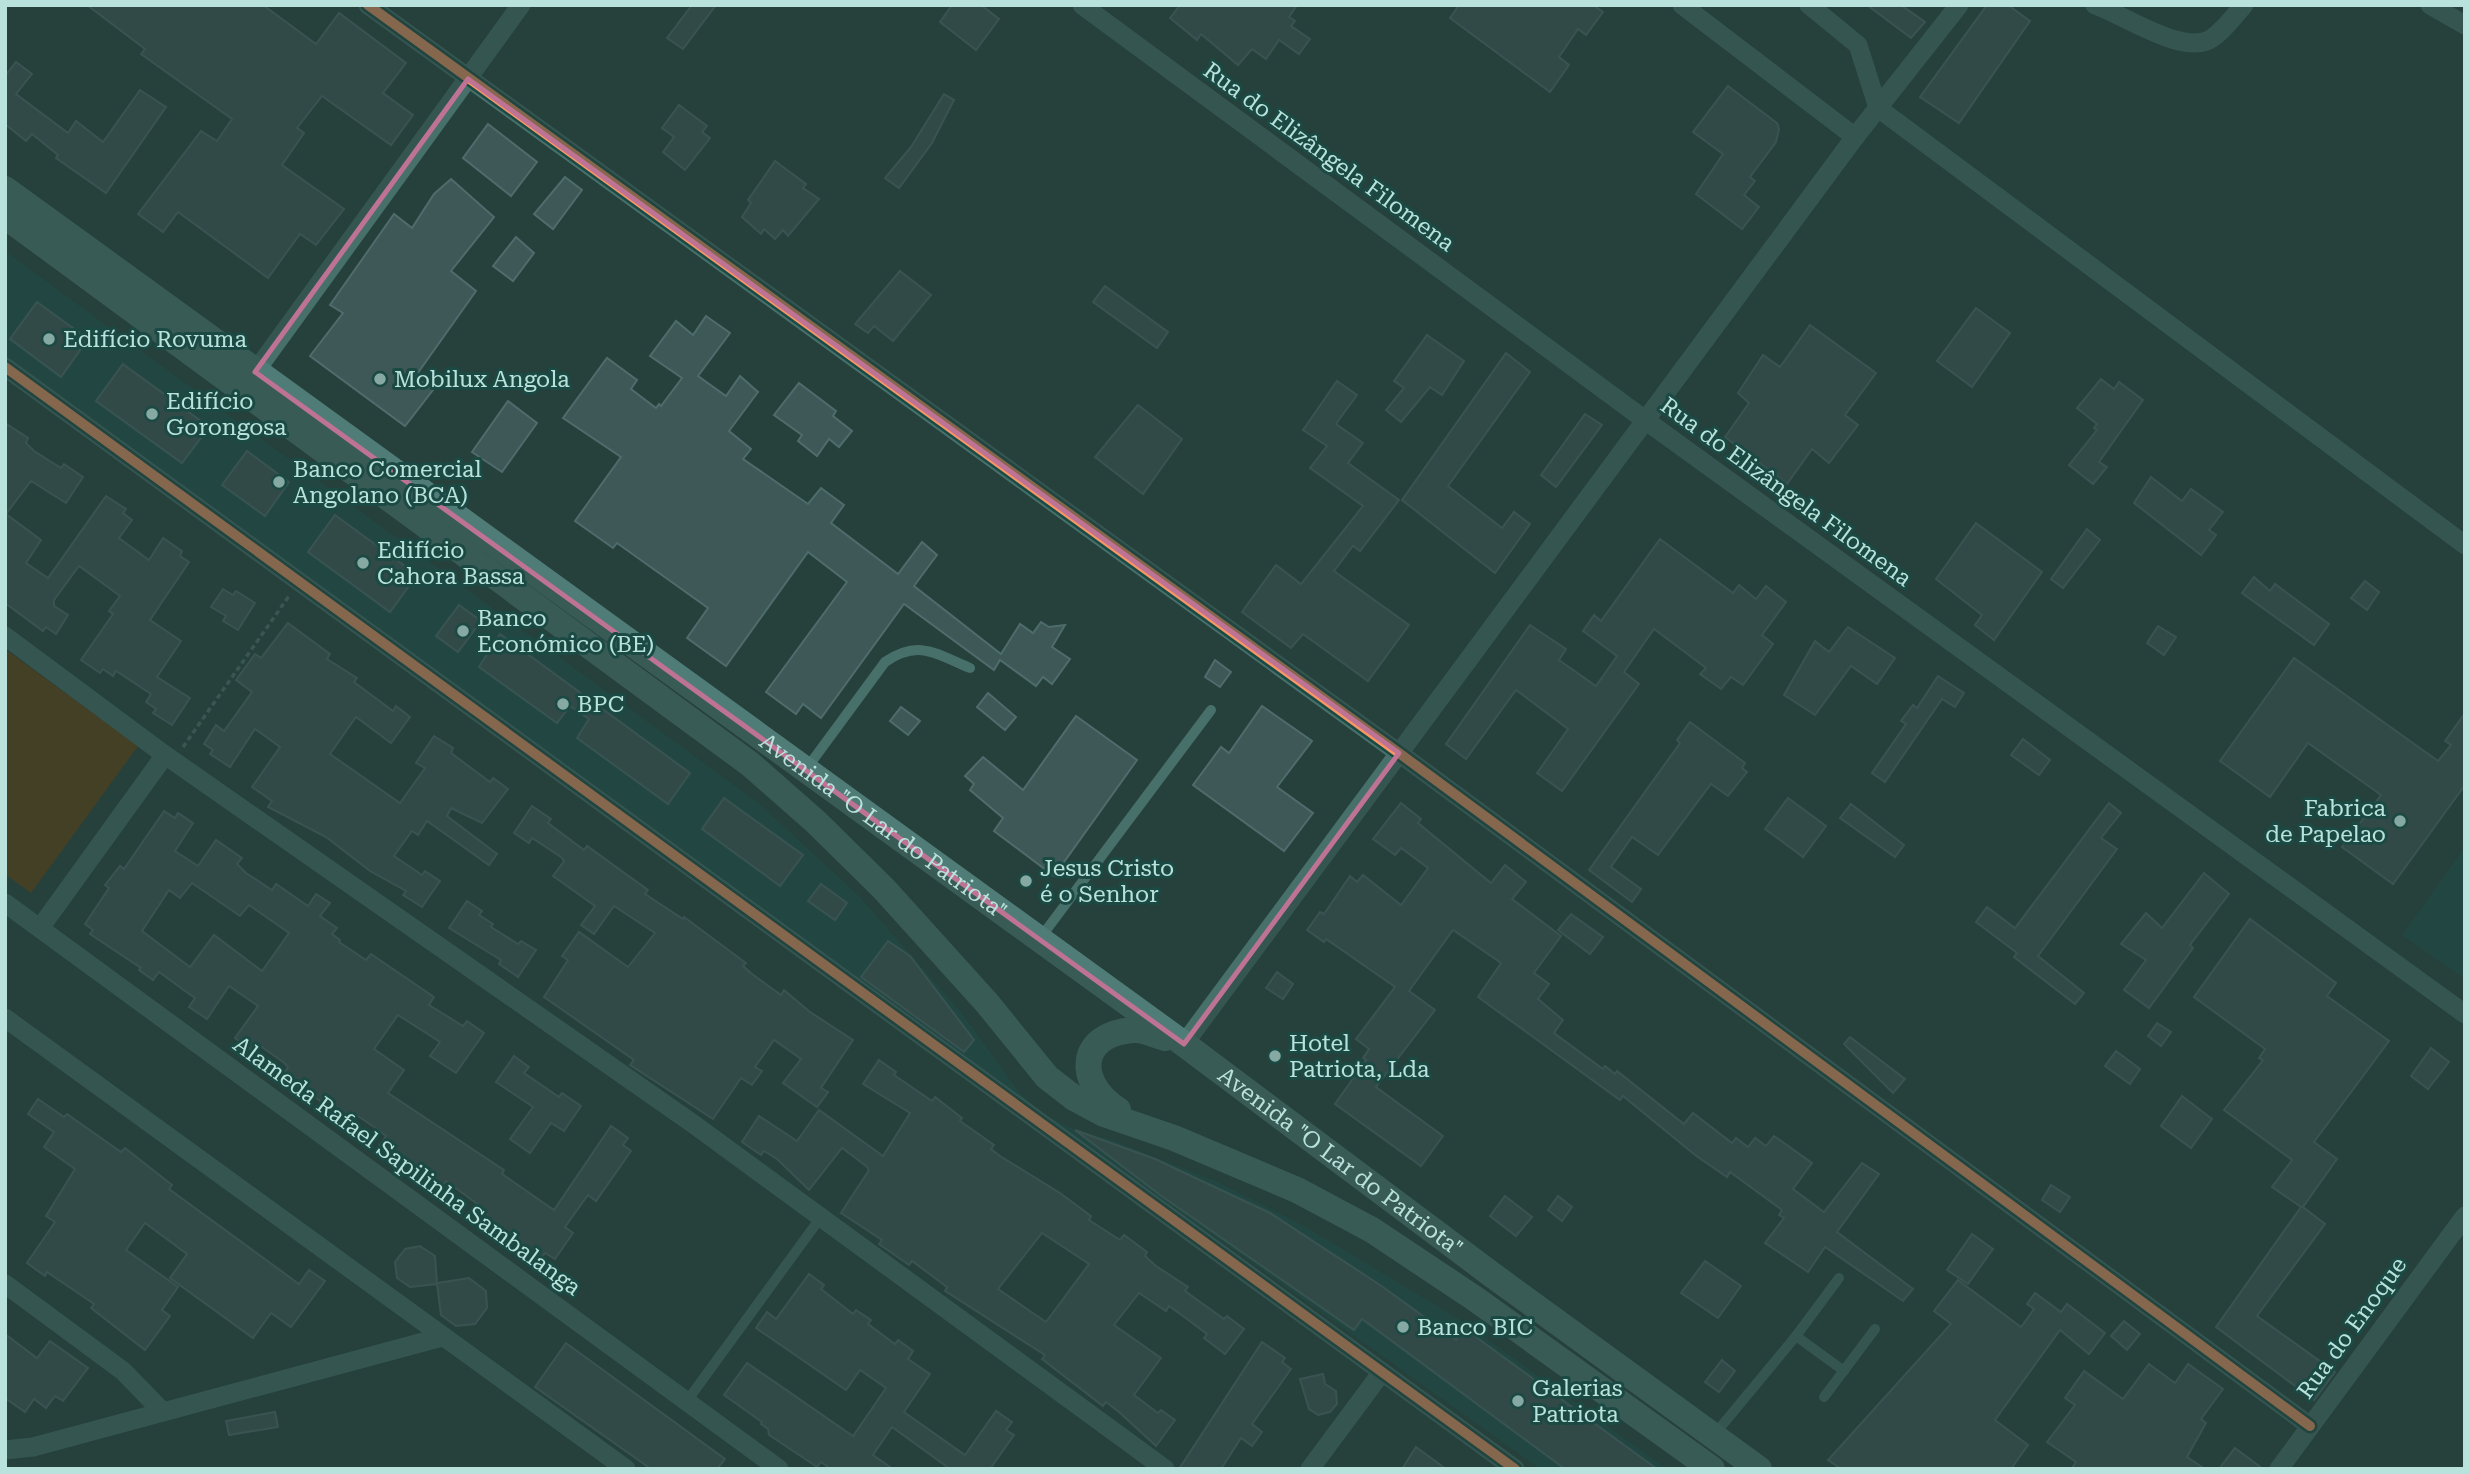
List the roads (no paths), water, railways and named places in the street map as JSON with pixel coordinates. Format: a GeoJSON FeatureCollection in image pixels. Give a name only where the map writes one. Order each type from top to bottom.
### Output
{"type":"FeatureCollection","features":[{"type":"Feature","properties":{"kind":"main road","name":"Avenida \"O Lar do Patriota\""},"geometry":{"type":"LineString","coordinates":[[5,189],[1184,1044],[1759,1469]]}},
{"type":"Feature","properties":{"kind":"main road","name":"Avenida \"O Lar do Patriota\""},"geometry":{"type":"LineString","coordinates":[[5,216],[724,743],[816,822],[884,889],[987,1003],[1047,1077],[1074,1098],[1104,1114],[1174,1138],[1297,1190],[1372,1230],[1474,1298],[1712,1469]]}},
{"type":"Feature","properties":{"kind":"main road"},"geometry":{"type":"LineString","coordinates":[[1174,1138],[1115,1109],[1097,1094],[1088,1079],[1088,1060],[1097,1042],[1125,1031],[1137,1030],[1184,1044]]}},
{"type":"Feature","properties":{"kind":"street"},"geometry":{"type":"LineString","coordinates":[[368,5],[1399,753],[2310,1426]]}},
{"type":"Feature","properties":{"kind":"street"},"geometry":{"type":"LineString","coordinates":[[255,372],[522,5]]}},
{"type":"Feature","properties":{"kind":"street","name":"Rua do Elizângela Filomena"},"geometry":{"type":"LineString","coordinates":[[1082,5],[1645,420],[2465,1014]]}},
{"type":"Feature","properties":{"kind":"street"},"geometry":{"type":"LineString","coordinates":[[1682,5],[1855,137]]}},
{"type":"Feature","properties":{"kind":"street"},"geometry":{"type":"LineString","coordinates":[[1810,5],[1858,45],[1878,108],[2465,545]]}},
{"type":"Feature","properties":{"kind":"street"},"geometry":{"type":"LineString","coordinates":[[1184,1044],[1855,137],[1959,5]]}},
{"type":"Feature","properties":{"kind":"street"},"geometry":{"type":"LineString","coordinates":[[2095,5],[2174,40],[2192,43],[2208,40],[2244,5]]}},
{"type":"Feature","properties":{"kind":"street"},"geometry":{"type":"LineString","coordinates":[[2430,5],[2465,25]]}},
{"type":"Feature","properties":{"kind":"street"},"geometry":{"type":"LineString","coordinates":[[5,367],[1515,1469]]}},
{"type":"Feature","properties":{"kind":"street"},"geometry":{"type":"LineString","coordinates":[[5,636],[169,757],[680,1115],[1165,1469]]}},
{"type":"Feature","properties":{"kind":"street"},"geometry":{"type":"LineString","coordinates":[[40,928],[169,757]]}},
{"type":"Feature","properties":{"kind":"street","name":"Alameda Rafael Sapilinha Sambalanga"},"geometry":{"type":"LineString","coordinates":[[5,903],[779,1469]]}},
{"type":"Feature","properties":{"kind":"street"},"geometry":{"type":"LineString","coordinates":[[5,1018],[626,1469]]}},
{"type":"Feature","properties":{"kind":"street","name":"Rua do Enoque"},"geometry":{"type":"LineString","coordinates":[[2279,1469],[2465,1216]]}},
{"type":"Feature","properties":{"kind":"street"},"geometry":{"type":"LineString","coordinates":[[5,1284],[123,1371],[163,1412]]}},
{"type":"Feature","properties":{"kind":"street"},"geometry":{"type":"LineString","coordinates":[[5,1450],[33,1447],[442,1337]]}},
{"type":"Feature","properties":{"kind":"street"},"geometry":{"type":"LineString","coordinates":[[1310,1469],[1382,1371]]}},
{"type":"Feature","properties":{"kind":"lane"},"geometry":{"type":"LineString","coordinates":[[805,771],[885,662],[903,650],[924,649],[970,668]]}},
{"type":"Feature","properties":{"kind":"lane"},"geometry":{"type":"LineString","coordinates":[[1039,940],[1211,710]]}},
{"type":"Feature","properties":{"kind":"lane"},"geometry":{"type":"LineString","coordinates":[[687,1401],[821,1217]]}},
{"type":"Feature","properties":{"kind":"lane"},"geometry":{"type":"LineString","coordinates":[[1713,1436],[1796,1336],[1839,1278]]}},
{"type":"Feature","properties":{"kind":"lane"},"geometry":{"type":"LineString","coordinates":[[1824,1397],[1875,1329]]}},
{"type":"Feature","properties":{"kind":"lane"},"geometry":{"type":"LineString","coordinates":[[1796,1336],[1844,1371]]}},
{"type":"Feature","properties":{"kind":"place","name":"Edifício Rovuma"},"geometry":{"type":"Point","coordinates":[49,339]}},
{"type":"Feature","properties":{"kind":"place","name":"Mobilux Angola"},"geometry":{"type":"Point","coordinates":[380,379]}},
{"type":"Feature","properties":{"kind":"place","name":"Edifício Gorongosa"},"geometry":{"type":"Point","coordinates":[152,414]}},
{"type":"Feature","properties":{"kind":"place","name":"Banco Comercial Angolano (BCA)"},"geometry":{"type":"Point","coordinates":[279,482]}},
{"type":"Feature","properties":{"kind":"place","name":"Edifício Cahora Bassa"},"geometry":{"type":"Point","coordinates":[363,563]}},
{"type":"Feature","properties":{"kind":"place","name":"Banco Económico (BE)"},"geometry":{"type":"Point","coordinates":[463,631]}},
{"type":"Feature","properties":{"kind":"place","name":"BPC"},"geometry":{"type":"Point","coordinates":[563,704]}},
{"type":"Feature","properties":{"kind":"place","name":"Fabrica de Papelao"},"geometry":{"type":"Point","coordinates":[2400,821]}},
{"type":"Feature","properties":{"kind":"place","name":"Jesus Cristo é o Senhor"},"geometry":{"type":"Point","coordinates":[1026,881]}},
{"type":"Feature","properties":{"kind":"place","name":"Hotel Patriota, Lda"},"geometry":{"type":"Point","coordinates":[1275,1056]}},
{"type":"Feature","properties":{"kind":"place","name":"Banco BIC"},"geometry":{"type":"Point","coordinates":[1403,1327]}},
{"type":"Feature","properties":{"kind":"place","name":"Galerias Patriota"},"geometry":{"type":"Point","coordinates":[1518,1401]}}]}
